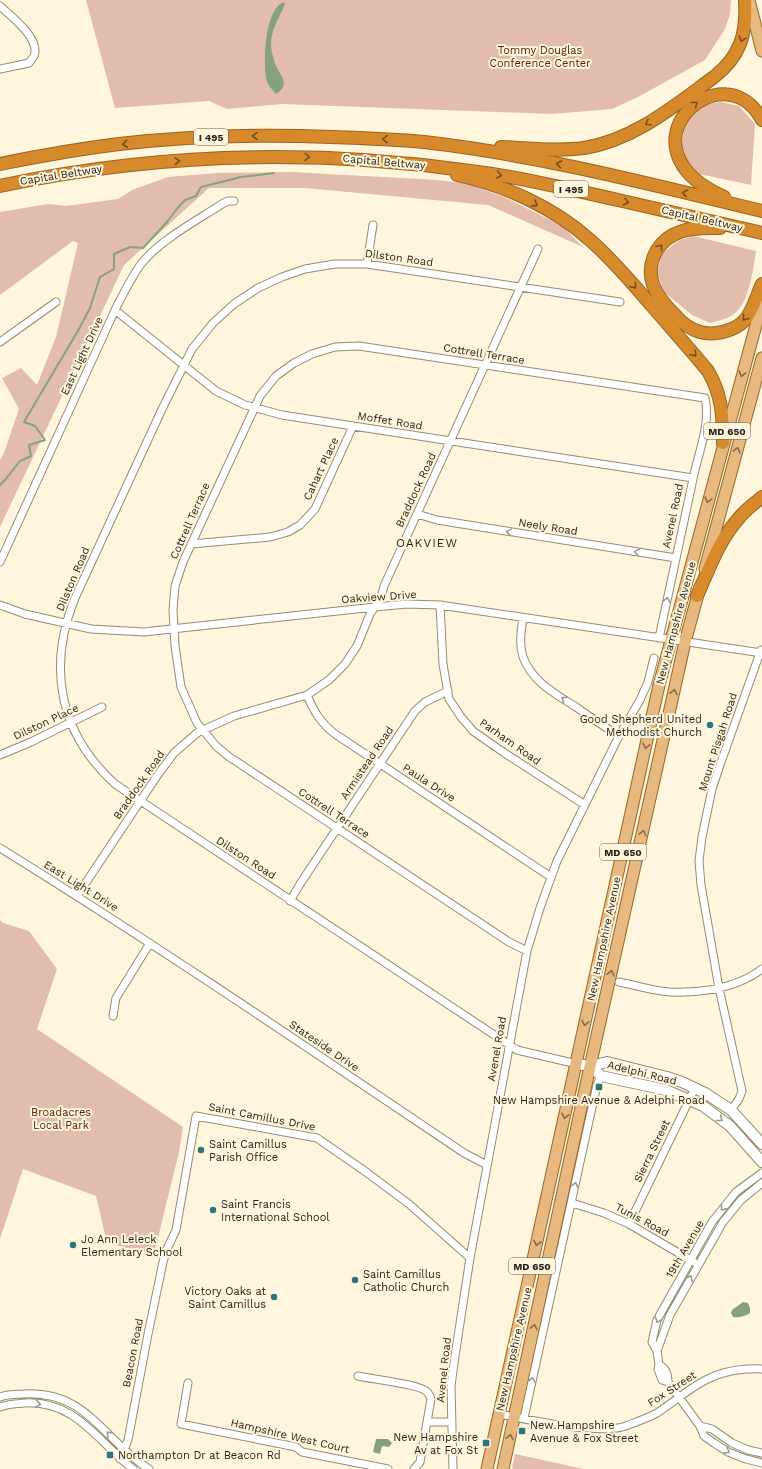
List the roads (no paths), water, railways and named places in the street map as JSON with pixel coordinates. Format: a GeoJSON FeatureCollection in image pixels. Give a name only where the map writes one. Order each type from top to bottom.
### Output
{"type":"FeatureCollection","features":[{"type":"Feature","properties":{"kind":"highway"},"geometry":{"type":"LineString","coordinates":[[424,142],[550,150],[583,148],[617,139],[648,124],[725,68],[732,60],[743,38],[746,19],[746,0]]}},
{"type":"Feature","properties":{"kind":"highway"},"geometry":{"type":"LineString","coordinates":[[756,210],[716,194],[700,185],[689,175],[680,162],[675,141],[681,119],[688,109],[696,102],[707,97],[729,95],[742,98],[757,110],[762,120]]}},
{"type":"Feature","properties":{"kind":"highway","name":"Capital Beltway"},"geometry":{"type":"LineString","coordinates":[[0,164],[90,148],[182,138],[287,135],[362,138],[424,142],[557,164],[756,210]]}},
{"type":"Feature","properties":{"kind":"highway","name":"Capital Beltway"},"geometry":{"type":"LineString","coordinates":[[0,186],[93,170],[183,160],[286,157],[391,162],[471,171],[523,180],[762,233]]}},
{"type":"Feature","properties":{"kind":"highway"},"geometry":{"type":"LineString","coordinates":[[391,162],[461,176],[502,188],[547,210],[568,223],[589,239],[622,272],[708,371],[714,382],[722,407],[723,443]]}},
{"type":"Feature","properties":{"kind":"highway"},"geometry":{"type":"LineString","coordinates":[[749,230],[700,228],[681,231],[672,235],[664,241],[654,255],[650,272],[651,280],[659,298],[679,319],[690,328],[699,332],[709,333],[729,330],[739,325],[745,319],[762,284]]}},
{"type":"Feature","properties":{"kind":"highway"},"geometry":{"type":"LineString","coordinates":[[697,596],[717,551],[738,518],[762,497]]}},
{"type":"Feature","properties":{"kind":"main road"},"geometry":{"type":"LineString","coordinates":[[749,0],[762,51]]}},
{"type":"Feature","properties":{"kind":"main road","name":"New Hampshire Avenue"},"geometry":{"type":"LineString","coordinates":[[487,1469],[644,754],[671,640],[756,325],[762,296]]}},
{"type":"Feature","properties":{"kind":"main road","name":"New Hampshire Avenue"},"geometry":{"type":"LineString","coordinates":[[503,1469],[519,1418],[591,1066],[685,642],[762,358]]}},
{"type":"Feature","properties":{"kind":"main road","name":"Adelphi Road"},"geometry":{"type":"LineString","coordinates":[[576,1064],[591,1066],[606,1062],[667,1077],[695,1088],[731,1110],[762,1144]]}},
{"type":"Feature","properties":{"kind":"main road","name":"Adelphi Road"},"geometry":{"type":"LineString","coordinates":[[591,1066],[601,1076],[666,1090],[690,1099],[703,1106],[730,1126],[762,1162]]}},
{"type":"Feature","properties":{"kind":"street"},"geometry":{"type":"LineString","coordinates":[[0,6],[32,39],[35,51],[34,56],[29,63],[0,69]]}},
{"type":"Feature","properties":{"kind":"street","name":"East Light Drive"},"geometry":{"type":"LineString","coordinates":[[0,562],[115,310],[133,277],[142,264],[159,246],[222,204],[228,201],[234,201]]}},
{"type":"Feature","properties":{"kind":"street"},"geometry":{"type":"LineString","coordinates":[[367,264],[373,225]]}},
{"type":"Feature","properties":{"kind":"street","name":"Braddock Road"},"geometry":{"type":"LineString","coordinates":[[77,896],[157,776],[174,753],[197,733],[234,716],[307,695],[329,680],[345,664],[357,646],[370,614],[381,598],[384,586],[538,249]]}},
{"type":"Feature","properties":{"kind":"street","name":"Dilston Road"},"geometry":{"type":"LineString","coordinates":[[576,1064],[517,1050],[115,784],[100,771],[83,747],[71,723],[63,700],[60,676],[61,652],[69,613],[75,598],[163,407],[192,350],[213,323],[234,304],[258,288],[282,277],[306,270],[335,264],[367,264],[620,302]]}},
{"type":"Feature","properties":{"kind":"street"},"geometry":{"type":"LineString","coordinates":[[0,342],[56,302]]}},
{"type":"Feature","properties":{"kind":"street","name":"Moffet Road"},"geometry":{"type":"LineString","coordinates":[[115,310],[216,391],[245,406],[282,415],[693,478]]}},
{"type":"Feature","properties":{"kind":"street","name":"Cottrell Terrace"},"geometry":{"type":"LineString","coordinates":[[527,951],[509,942],[228,756],[216,746],[197,724],[190,711],[181,687],[174,630],[173,610],[175,586],[191,544],[260,396],[276,376],[294,363],[312,354],[335,347],[359,346],[705,398]]}},
{"type":"Feature","properties":{"kind":"street","name":"Avenel Road"},"geometry":{"type":"LineString","coordinates":[[659,638],[693,478],[704,435],[708,410],[705,398]]}},
{"type":"Feature","properties":{"kind":"street","name":"Cahart Place"},"geometry":{"type":"LineString","coordinates":[[191,544],[270,536],[288,532],[300,525],[315,509],[353,426]]}},
{"type":"Feature","properties":{"kind":"street","name":"Neely Road"},"geometry":{"type":"LineString","coordinates":[[417,514],[445,522],[676,558]]}},
{"type":"Feature","properties":{"kind":"street","name":"Oakview Drive"},"geometry":{"type":"LineString","coordinates":[[0,605],[25,614],[67,624],[91,629],[120,632],[174,630],[375,606],[407,604],[440,605],[671,640],[762,652]]}},
{"type":"Feature","properties":{"kind":"street","name":"Parham Road"},"geometry":{"type":"LineString","coordinates":[[440,605],[443,664],[449,699],[461,717],[473,731],[585,805]]}},
{"type":"Feature","properties":{"kind":"street"},"geometry":{"type":"LineString","coordinates":[[523,618],[521,646],[524,658],[533,675],[544,686],[619,736]]}},
{"type":"Feature","properties":{"kind":"street","name":"Mount Pisgah Road"},"geometry":{"type":"LineString","coordinates":[[731,1110],[739,1099],[742,1090],[719,988],[701,885],[700,861],[702,837],[712,789],[762,652]]}},
{"type":"Feature","properties":{"kind":"street","name":"Avenel Road"},"geometry":{"type":"LineString","coordinates":[[453,1469],[451,1386],[470,1258],[527,951],[557,861],[619,736],[640,700],[648,682],[654,658]]}},
{"type":"Feature","properties":{"kind":"street","name":"Armistead Road"},"geometry":{"type":"LineString","coordinates":[[290,900],[415,711],[425,702],[448,691]]}},
{"type":"Feature","properties":{"kind":"street","name":"Paula Drive"},"geometry":{"type":"LineString","coordinates":[[307,695],[314,711],[324,725],[335,734],[551,876]]}},
{"type":"Feature","properties":{"kind":"street","name":"Dilston Place"},"geometry":{"type":"LineString","coordinates":[[0,755],[31,742],[102,707]]}},
{"type":"Feature","properties":{"kind":"street","name":"East Light Drive"},"geometry":{"type":"LineString","coordinates":[[0,848],[150,943]]}},
{"type":"Feature","properties":{"kind":"street"},"geometry":{"type":"LineString","coordinates":[[113,1016],[116,998],[150,943]]}},
{"type":"Feature","properties":{"kind":"street","name":"Stateside Drive"},"geometry":{"type":"LineString","coordinates":[[150,943],[203,977],[464,1153],[487,1165]]}},
{"type":"Feature","properties":{"kind":"street"},"geometry":{"type":"LineString","coordinates":[[619,982],[670,992],[700,991],[739,983],[753,976],[762,969]]}},
{"type":"Feature","properties":{"kind":"street"},"geometry":{"type":"LineString","coordinates":[[519,1418],[572,1203],[597,1085],[601,1076]]}},
{"type":"Feature","properties":{"kind":"street","name":"Sierra Street"},"geometry":{"type":"LineString","coordinates":[[629,1224],[695,1088]]}},
{"type":"Feature","properties":{"kind":"street","name":"Saint Camillus Drive"},"geometry":{"type":"LineString","coordinates":[[166,1251],[176,1230],[196,1116],[317,1138],[409,1204],[470,1258]]}},
{"type":"Feature","properties":{"kind":"street","name":"19th Avenue"},"geometry":{"type":"LineString","coordinates":[[710,1441],[704,1436],[700,1426],[668,1382],[668,1377],[664,1368],[659,1365],[657,1351],[652,1342],[657,1320],[712,1222],[736,1192],[762,1173]]}},
{"type":"Feature","properties":{"kind":"street","name":"19th Avenue"},"geometry":{"type":"LineString","coordinates":[[657,1351],[670,1315],[723,1222],[742,1198],[762,1183]]}},
{"type":"Feature","properties":{"kind":"street"},"geometry":{"type":"LineString","coordinates":[[736,1192],[742,1198]]}},
{"type":"Feature","properties":{"kind":"street","name":"Tunis Road"},"geometry":{"type":"LineString","coordinates":[[572,1203],[604,1213],[629,1224],[698,1264]]}},
{"type":"Feature","properties":{"kind":"street","name":"Beacon Road"},"geometry":{"type":"LineString","coordinates":[[120,1459],[128,1440],[148,1334],[166,1251]]}},
{"type":"Feature","properties":{"kind":"street","name":"Fox Street"},"geometry":{"type":"LineString","coordinates":[[499,1414],[599,1429],[613,1429],[625,1426],[655,1414],[706,1380],[717,1375],[744,1369],[762,1369]]}},
{"type":"Feature","properties":{"kind":"street"},"geometry":{"type":"LineString","coordinates":[[358,1376],[410,1385],[426,1390],[431,1399],[420,1462],[414,1469]]}},
{"type":"Feature","properties":{"kind":"street","name":"Hampshire West Court"},"geometry":{"type":"LineString","coordinates":[[188,1383],[181,1424],[296,1447],[302,1452],[388,1469]]}},
{"type":"Feature","properties":{"kind":"street"},"geometry":{"type":"LineString","coordinates":[[0,1397],[34,1393],[64,1400],[78,1407],[89,1415],[124,1449],[149,1469]]}},
{"type":"Feature","properties":{"kind":"street"},"geometry":{"type":"LineString","coordinates":[[0,1406],[34,1403],[60,1409],[73,1415],[120,1459],[133,1469]]}},
{"type":"Feature","properties":{"kind":"street"},"geometry":{"type":"LineString","coordinates":[[427,1422],[451,1422]]}},
{"type":"Feature","properties":{"kind":"street"},"geometry":{"type":"LineString","coordinates":[[700,1426],[712,1429],[732,1443],[748,1450],[762,1453]]}},
{"type":"Feature","properties":{"kind":"street"},"geometry":{"type":"LineString","coordinates":[[716,1433],[710,1441],[728,1452],[762,1463]]}},
{"type":"Feature","properties":{"kind":"waterway"},"geometry":{"type":"LineString","coordinates":[[0,485],[20,461],[31,456],[29,445],[45,440],[35,426],[24,422],[79,329],[90,308],[100,277],[114,269],[114,254],[130,247],[143,248],[185,200],[196,196],[201,187],[241,177],[274,173]]}},
{"type":"Feature","properties":{"kind":"place","name":"Good Shepherd United Methodist Church"},"geometry":{"type":"Point","coordinates":[710,725]}},
{"type":"Feature","properties":{"kind":"place","name":"New Hampshire Avenue & Adelphi Road"},"geometry":{"type":"Point","coordinates":[599,1087]}},
{"type":"Feature","properties":{"kind":"place","name":"Saint Camillus Parish Office"},"geometry":{"type":"Point","coordinates":[201,1150]}},
{"type":"Feature","properties":{"kind":"place","name":"Saint Francis International School"},"geometry":{"type":"Point","coordinates":[213,1210]}},
{"type":"Feature","properties":{"kind":"place","name":"Jo Ann Leleck Elementary School"},"geometry":{"type":"Point","coordinates":[73,1245]}},
{"type":"Feature","properties":{"kind":"place","name":"Saint Camillus Catholic Church"},"geometry":{"type":"Point","coordinates":[355,1280]}},
{"type":"Feature","properties":{"kind":"place","name":"Victory Oaks at Saint Camillus"},"geometry":{"type":"Point","coordinates":[274,1297]}},
{"type":"Feature","properties":{"kind":"place","name":"New Hampshire Avenue & Fox Street"},"geometry":{"type":"Point","coordinates":[522,1431]}},
{"type":"Feature","properties":{"kind":"place","name":"New Hampshire Av at Fox St"},"geometry":{"type":"Point","coordinates":[486,1443]}},
{"type":"Feature","properties":{"kind":"place","name":"Northampton Dr at Beacon Rd"},"geometry":{"type":"Point","coordinates":[110,1455]}},
{"type":"Feature","properties":{"kind":"district","name":"OAKVIEW"},"geometry":{"type":"Point","coordinates":[427,543]}},
{"type":"Feature","properties":{"kind":"park label","name":"Tommy Douglas Conference Center"},"geometry":{"type":"Point","coordinates":[540,56]}},
{"type":"Feature","properties":{"kind":"park label","name":"Broadacres Local Park"},"geometry":{"type":"Point","coordinates":[61,1118]}}]}
